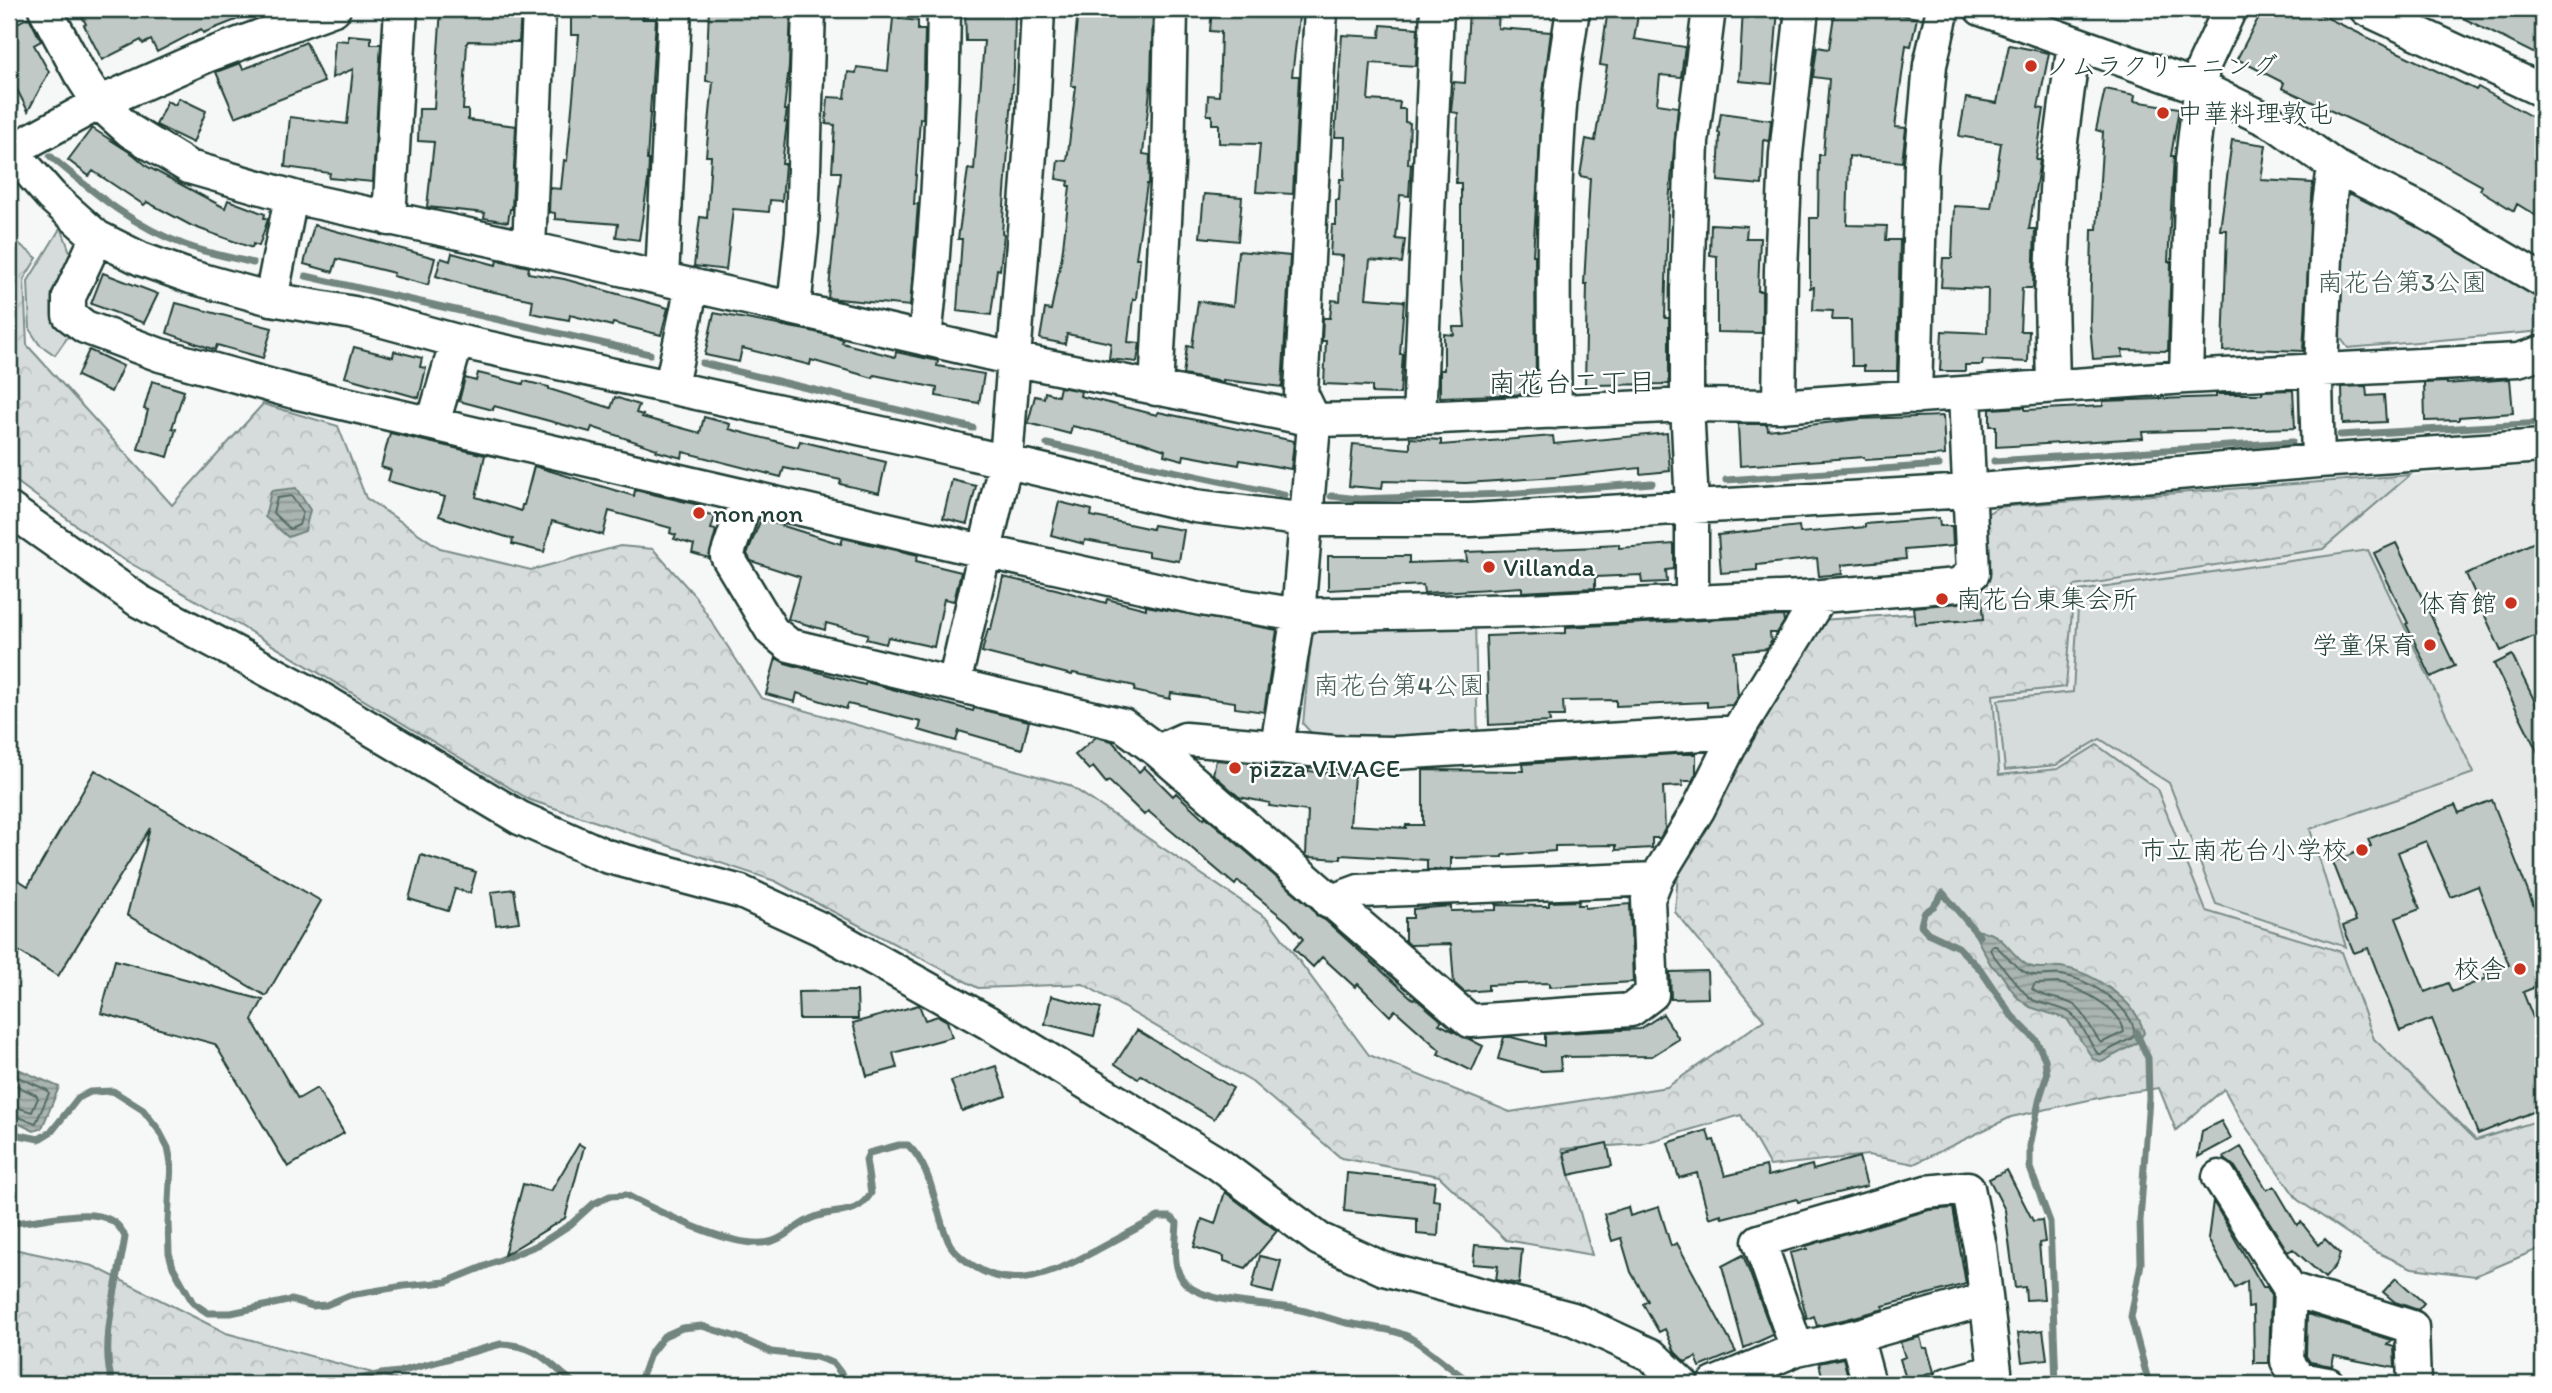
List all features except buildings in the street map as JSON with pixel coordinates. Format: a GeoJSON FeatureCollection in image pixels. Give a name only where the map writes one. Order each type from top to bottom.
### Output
{"type":"FeatureCollection","features":[{"type":"Feature","properties":{"kind":"street"},"geometry":{"type":"LineString","coordinates":[[45,9],[99,103],[130,131],[189,167],[291,197],[529,248],[1013,359],[1314,420],[1419,418],[1687,405],[1779,406],[2186,377],[2518,360],[2543,352]]}},
{"type":"Feature","properties":{"kind":"street"},"geometry":{"type":"LineString","coordinates":[[334,9],[206,56],[99,103],[10,150],[51,197],[97,237],[142,259],[191,277],[271,299],[354,313],[457,341],[1006,460],[1195,506],[1307,520],[1470,520],[1968,491],[2318,461],[2543,446]]}},
{"type":"Feature","properties":{"kind":"street"},"geometry":{"type":"LineString","coordinates":[[389,219],[401,9]]}},
{"type":"Feature","properties":{"kind":"street"},"geometry":{"type":"LineString","coordinates":[[529,248],[539,9]]}},
{"type":"Feature","properties":{"kind":"street"},"geometry":{"type":"LineString","coordinates":[[671,386],[677,282],[675,9]]}},
{"type":"Feature","properties":{"kind":"street"},"geometry":{"type":"LineString","coordinates":[[794,308],[802,232],[809,9]]}},
{"type":"Feature","properties":{"kind":"street"},"geometry":{"type":"LineString","coordinates":[[925,339],[935,248],[941,144],[944,9]]}},
{"type":"Feature","properties":{"kind":"street"},"geometry":{"type":"LineString","coordinates":[[954,684],[1006,460],[1033,116],[1038,9]]}},
{"type":"Feature","properties":{"kind":"street"},"geometry":{"type":"LineString","coordinates":[[1156,389],[1168,165],[1171,9]]}},
{"type":"Feature","properties":{"kind":"street"},"geometry":{"type":"LineString","coordinates":[[1277,746],[1298,615],[1314,420],[1301,393],[1321,9]]}},
{"type":"Feature","properties":{"kind":"street"},"geometry":{"type":"LineString","coordinates":[[1419,418],[1437,9]]}},
{"type":"Feature","properties":{"kind":"street"},"geometry":{"type":"LineString","coordinates":[[1555,412],[1553,303],[1561,93],[1573,9]]}},
{"type":"Feature","properties":{"kind":"street"},"geometry":{"type":"LineString","coordinates":[[1692,601],[1687,290],[1692,142],[1709,9]]}},
{"type":"Feature","properties":{"kind":"street"},"geometry":{"type":"LineString","coordinates":[[1779,406],[1786,155],[1802,9]]}},
{"type":"Feature","properties":{"kind":"street"},"geometry":{"type":"LineString","coordinates":[[1914,397],[1921,164],[1930,65],[1943,9]]}},
{"type":"Feature","properties":{"kind":"street"},"geometry":{"type":"LineString","coordinates":[[1981,9],[2202,88],[2276,124],[2334,166],[2421,210],[2543,281]]}},
{"type":"Feature","properties":{"kind":"street"},"geometry":{"type":"LineString","coordinates":[[2186,377],[2192,160],[2203,67],[2230,9]]}},
{"type":"Feature","properties":{"kind":"street"},"geometry":{"type":"LineString","coordinates":[[2366,9],[2543,91]]}},
{"type":"Feature","properties":{"kind":"street"},"geometry":{"type":"LineString","coordinates":[[2053,386],[2051,296],[2057,171],[2074,43]]}},
{"type":"Feature","properties":{"kind":"street"},"geometry":{"type":"LineString","coordinates":[[2318,461],[2316,384],[2321,370],[2328,212],[2334,166]]}},
{"type":"Feature","properties":{"kind":"street"},"geometry":{"type":"LineString","coordinates":[[271,299],[291,197]]}},
{"type":"Feature","properties":{"kind":"street"},"geometry":{"type":"LineString","coordinates":[[97,237],[69,298],[69,315],[85,327],[160,355],[294,392],[983,551],[1201,598],[1298,615],[1528,610],[1821,596],[1958,585],[1973,573],[1965,394]]}},
{"type":"Feature","properties":{"kind":"street"},"geometry":{"type":"LineString","coordinates":[[433,423],[457,341]]}},
{"type":"Feature","properties":{"kind":"street"},"geometry":{"type":"LineString","coordinates":[[747,497],[727,556],[772,631],[789,645],[1123,725],[1158,751],[1329,902],[1470,1021],[1631,1010],[1653,994],[1648,898],[1656,879],[1698,810],[1737,732],[1821,596]]}},
{"type":"Feature","properties":{"kind":"street"},"geometry":{"type":"LineString","coordinates":[[9,509],[139,601],[316,695],[520,818],[606,856],[741,892],[834,936],[989,1023],[1217,1163],[1319,1239],[1384,1269],[1573,1319],[1651,1355],[1682,1384]]}},
{"type":"Feature","properties":{"kind":"street"},"geometry":{"type":"LineString","coordinates":[[1158,751],[1185,739],[1395,753],[1737,732]]}},
{"type":"Feature","properties":{"kind":"street"},"geometry":{"type":"LineString","coordinates":[[1329,902],[1359,891],[1656,879]]}},
{"type":"Feature","properties":{"kind":"street"},"geometry":{"type":"LineString","coordinates":[[2219,1177],[2290,1289],[2287,1361],[2299,1379],[2328,1384]]}},
{"type":"Feature","properties":{"kind":"street"},"geometry":{"type":"LineString","coordinates":[[1797,1349],[1759,1241],[1926,1192],[1968,1188],[1980,1247],[1995,1371],[1948,1384]]}},
{"type":"Feature","properties":{"kind":"street"},"geometry":{"type":"LineString","coordinates":[[2290,1289],[2412,1327],[2414,1384]]}},
{"type":"Feature","properties":{"kind":"street"},"geometry":{"type":"LineString","coordinates":[[1714,1384],[1797,1349],[1856,1336],[1986,1299]]}},
{"type":"Feature","properties":{"kind":"street"},"geometry":{"type":"LineString","coordinates":[[1856,1336],[1870,1384]]}},
{"type":"Feature","properties":{"kind":"shaded area","name":"市立南花台小学校"},"geometry":{"type":"Polygon","coordinates":[[[2543,465],[2543,1119],[2476,1140],[2374,1039],[2342,952],[2206,911],[2157,789],[2058,769],[1999,775],[1993,694],[1998,508],[2543,465]]]}},
{"type":"Feature","properties":{"kind":"green space","name":"南花台第3公園"},"geometry":{"type":"Polygon","coordinates":[[[2353,186],[2543,294],[2543,331],[2348,348],[2339,336],[2344,197],[2353,186]]]}},
{"type":"Feature","properties":{"kind":"green space"},"geometry":{"type":"Polygon","coordinates":[[[61,227],[71,255],[54,293],[55,307],[72,331],[55,355],[39,344],[30,330],[28,281],[61,227]]]}},
{"type":"Feature","properties":{"kind":"green space"},"geometry":{"type":"Polygon","coordinates":[[[9,236],[37,258],[24,279],[27,345],[172,505],[263,404],[338,426],[366,498],[440,548],[531,570],[620,546],[653,549],[695,596],[761,698],[1069,785],[1268,919],[1369,1055],[1510,1112],[1667,1087],[1764,1020],[1675,912],[1678,874],[1821,620],[1979,609],[1984,516],[1998,507],[2410,475],[2323,549],[2074,586],[2066,687],[1993,695],[1999,775],[2058,769],[2097,745],[2157,789],[2206,911],[2342,952],[2374,1039],[2476,1140],[2543,1119],[2543,1247],[2475,1276],[2412,1268],[2374,1251],[2298,1200],[2241,1120],[2224,1089],[2176,1130],[2159,1088],[2116,1094],[2011,1117],[1914,1164],[1868,1155],[1770,1166],[1741,1115],[1641,1144],[1562,1149],[1592,1255],[1506,1240],[1439,1176],[1341,1158],[1252,1082],[1083,984],[978,988],[775,881],[530,800],[234,622],[116,555],[9,476],[9,236]]]}},
{"type":"Feature","properties":{"kind":"green space"},"geometry":{"type":"Polygon","coordinates":[[[2368,550],[2474,773],[2310,829],[2346,947],[2216,904],[2169,783],[2100,739],[2056,765],[2005,770],[1998,700],[2073,692],[2079,591],[2368,550]]]}},
{"type":"Feature","properties":{"kind":"green space","name":"南花台第4公園"},"geometry":{"type":"Polygon","coordinates":[[[1475,622],[1478,742],[1315,737],[1303,724],[1312,630],[1475,622]]]}},
{"type":"Feature","properties":{"kind":"green space"},"geometry":{"type":"Polygon","coordinates":[[[9,1248],[93,1266],[226,1333],[413,1384],[9,1384],[9,1248]]]}},
{"type":"Feature","properties":{"kind":"water"},"geometry":{"type":"Polygon","coordinates":[[[296,488],[310,510],[305,531],[288,537],[265,517],[271,491],[296,488]]]}},
{"type":"Feature","properties":{"kind":"water"},"geometry":{"type":"Polygon","coordinates":[[[1976,930],[1997,937],[2029,966],[2061,967],[2099,982],[2123,999],[2133,1010],[2144,1033],[2137,1043],[2102,1062],[2093,1059],[2067,1019],[2030,1007],[2017,997],[1991,965],[1974,933],[1976,930]]]}},
{"type":"Feature","properties":{"kind":"water"},"geometry":{"type":"Polygon","coordinates":[[[9,1065],[59,1087],[42,1128],[34,1131],[9,1119],[9,1065]]]}},
{"type":"Feature","properties":{"kind":"waterway"},"geometry":{"type":"LineString","coordinates":[[9,92],[16,106]]}},
{"type":"Feature","properties":{"kind":"waterway"},"geometry":{"type":"LineString","coordinates":[[50,156],[113,206],[147,228],[193,248],[253,263]]}},
{"type":"Feature","properties":{"kind":"waterway"},"geometry":{"type":"LineString","coordinates":[[306,276],[650,354]]}},
{"type":"Feature","properties":{"kind":"waterway"},"geometry":{"type":"LineString","coordinates":[[702,363],[973,428]]}},
{"type":"Feature","properties":{"kind":"waterway"},"geometry":{"type":"LineString","coordinates":[[2340,435],[2543,423]]}},
{"type":"Feature","properties":{"kind":"waterway"},"geometry":{"type":"LineString","coordinates":[[1994,461],[2292,442]]}},
{"type":"Feature","properties":{"kind":"waterway"},"geometry":{"type":"LineString","coordinates":[[1047,444],[1284,495]]}},
{"type":"Feature","properties":{"kind":"waterway"},"geometry":{"type":"LineString","coordinates":[[1726,480],[1939,465]]}},
{"type":"Feature","properties":{"kind":"waterway"},"geometry":{"type":"LineString","coordinates":[[1331,496],[1359,499],[1505,494],[1652,483]]}},
{"type":"Feature","properties":{"kind":"waterway"},"geometry":{"type":"LineString","coordinates":[[1979,936],[1943,893],[1934,906],[1924,913],[1921,925],[1928,933],[1958,947],[1980,969],[2012,1016],[2036,1040],[2045,1059],[2047,1075],[2030,1146],[2030,1168],[2050,1222],[2056,1384]]}},
{"type":"Feature","properties":{"kind":"waterway"},"geometry":{"type":"LineString","coordinates":[[2136,1032],[2148,1058],[2149,1098],[2140,1221],[2141,1263],[2131,1317],[2149,1384]]}},
{"type":"Feature","properties":{"kind":"waterway"},"geometry":{"type":"LineString","coordinates":[[9,1133],[39,1139],[52,1131],[78,1098],[90,1092],[113,1091],[143,1110],[158,1129],[168,1148],[171,1163],[168,1222],[169,1253],[173,1267],[193,1303],[208,1313],[231,1313],[292,1300],[312,1306],[326,1305],[350,1295],[446,1282],[540,1244],[571,1224],[593,1204],[610,1196],[626,1195],[678,1220],[720,1236],[758,1243],[773,1241],[815,1217],[859,1206],[871,1193],[866,1160],[869,1153],[908,1145],[923,1165],[951,1246],[964,1260],[988,1274],[1020,1279],[1051,1272],[1158,1217],[1170,1217],[1177,1223],[1178,1271],[1186,1284],[1195,1290],[1219,1298],[1292,1308],[1402,1334],[1474,1384]]}},
{"type":"Feature","properties":{"kind":"waterway"},"geometry":{"type":"LineString","coordinates":[[9,1223],[90,1215],[105,1218],[117,1225],[125,1237],[109,1332],[109,1368],[113,1384]]}},
{"type":"Feature","properties":{"kind":"waterway"},"geometry":{"type":"LineString","coordinates":[[639,1384],[650,1354],[664,1336],[682,1328],[702,1326],[740,1338],[771,1352],[816,1357],[833,1363],[843,1376],[842,1384]]}},
{"type":"Feature","properties":{"kind":"waterway"},"geometry":{"type":"LineString","coordinates":[[340,1384],[399,1372],[501,1344],[534,1352],[575,1384]]}},
{"type":"Feature","properties":{"kind":"place","name":"ノムラクリーニング"},"geometry":{"type":"Point","coordinates":[2031,66]}},
{"type":"Feature","properties":{"kind":"place","name":"中華料理敦屯"},"geometry":{"type":"Point","coordinates":[2163,113]}},
{"type":"Feature","properties":{"kind":"place","name":"non non"},"geometry":{"type":"Point","coordinates":[699,513]}},
{"type":"Feature","properties":{"kind":"place","name":"Villanda"},"geometry":{"type":"Point","coordinates":[1489,567]}},
{"type":"Feature","properties":{"kind":"place","name":"南花台東集会所"},"geometry":{"type":"Point","coordinates":[1942,599]}},
{"type":"Feature","properties":{"kind":"place","name":"体育館"},"geometry":{"type":"Point","coordinates":[2511,603]}},
{"type":"Feature","properties":{"kind":"place","name":"学童保育"},"geometry":{"type":"Point","coordinates":[2430,645]}},
{"type":"Feature","properties":{"kind":"place","name":"pizza VIVACE"},"geometry":{"type":"Point","coordinates":[1235,768]}},
{"type":"Feature","properties":{"kind":"place","name":"市立南花台小学校"},"geometry":{"type":"Point","coordinates":[2362,850]}},
{"type":"Feature","properties":{"kind":"place","name":"校舎"},"geometry":{"type":"Point","coordinates":[2520,969]}},
{"type":"Feature","properties":{"kind":"district","name":"南花台二丁目"},"geometry":{"type":"Point","coordinates":[1572,382]}}]}
